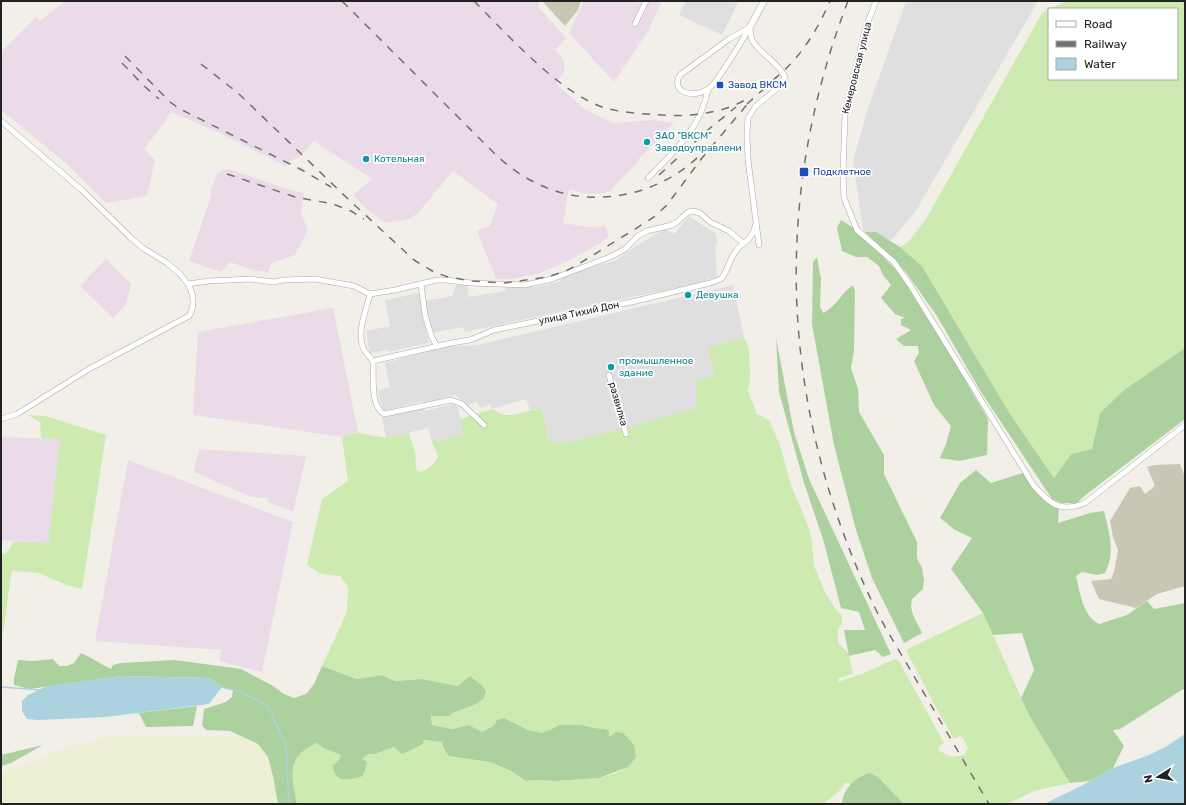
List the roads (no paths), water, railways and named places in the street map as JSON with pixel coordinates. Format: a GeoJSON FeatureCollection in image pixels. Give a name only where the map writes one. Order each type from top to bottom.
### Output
{"type":"FeatureCollection","features":[{"type":"Feature","properties":{"kind":"street"},"geometry":{"type":"LineString","coordinates":[[635,24],[646,1]]}},
{"type":"Feature","properties":{"kind":"street"},"geometry":{"type":"LineString","coordinates":[[750,27],[729,39],[680,75],[677,80],[677,86],[681,91],[691,94],[700,94],[708,90],[713,85],[736,52],[750,27],[764,1]]}},
{"type":"Feature","properties":{"kind":"street","name":"Кемеровская улица"},"geometry":{"type":"LineString","coordinates":[[876,1],[865,30],[845,114],[843,168],[844,198],[857,230],[894,262],[910,285],[1034,486],[1046,499],[1059,507],[1076,506],[1084,503],[1185,425]]}},
{"type":"Feature","properties":{"kind":"street"},"geometry":{"type":"LineString","coordinates":[[750,27],[752,40],[782,72],[784,77],[780,86],[755,107],[748,118],[748,160],[759,245]]}},
{"type":"Feature","properties":{"kind":"street"},"geometry":{"type":"LineString","coordinates":[[648,178],[684,141],[695,125],[702,113],[708,90]]}},
{"type":"Feature","properties":{"kind":"street"},"geometry":{"type":"LineString","coordinates":[[1,120],[83,191],[130,237],[180,274],[188,284],[194,299],[189,316],[89,369],[17,414],[1,419]]}},
{"type":"Feature","properties":{"kind":"street"},"geometry":{"type":"LineString","coordinates":[[188,284],[209,281],[251,279],[272,282],[314,279],[354,286],[370,294],[437,280],[483,284],[525,284],[552,279],[610,257],[625,249],[638,236],[647,231],[672,225],[688,212],[693,211],[700,213],[710,222],[729,231],[743,243]]}},
{"type":"Feature","properties":{"kind":"street","name":"улица Тихий Дон"},"geometry":{"type":"LineString","coordinates":[[373,361],[470,340],[494,330],[598,309],[710,283],[721,279],[732,257],[738,248],[753,233],[756,224]]}},
{"type":"Feature","properties":{"kind":"street"},"geometry":{"type":"LineString","coordinates":[[421,284],[425,315],[431,335],[437,346]]}},
{"type":"Feature","properties":{"kind":"street"},"geometry":{"type":"LineString","coordinates":[[370,294],[361,329],[362,340],[366,352],[373,361],[376,406],[380,412],[384,414],[451,400],[462,404],[484,425]]}},
{"type":"Feature","properties":{"kind":"street","name":"развилка"},"geometry":{"type":"LineString","coordinates":[[609,375],[626,434]]}},
{"type":"Feature","properties":{"kind":"water"},"geometry":{"type":"Polygon","coordinates":[[[121,676],[209,678],[222,687],[209,704],[106,717],[38,720],[27,719],[22,711],[22,701],[28,695],[47,686],[121,676]]]}},
{"type":"Feature","properties":{"kind":"water"},"geometry":{"type":"Polygon","coordinates":[[[1185,734],[1185,804],[1044,804],[1113,768],[1149,755],[1167,746],[1185,734]]]}},
{"type":"Feature","properties":{"kind":"waterway"},"geometry":{"type":"LineString","coordinates":[[1,687],[41,690]]}},
{"type":"Feature","properties":{"kind":"waterway"},"geometry":{"type":"LineString","coordinates":[[221,687],[242,692],[268,706],[286,746],[289,804]]}},
{"type":"Feature","properties":{"kind":"railway"},"geometry":{"type":"LineString","coordinates":[[342,1],[496,155],[505,163],[536,183],[556,191],[578,196],[599,197],[621,195],[642,190],[662,182],[681,171],[698,157]]}},
{"type":"Feature","properties":{"kind":"railway"},"geometry":{"type":"LineString","coordinates":[[474,1],[518,46],[552,77],[570,90],[605,108],[648,114],[685,115],[708,113],[730,107],[750,97]]}},
{"type":"Feature","properties":{"kind":"railway"},"geometry":{"type":"LineString","coordinates":[[773,80],[799,54],[813,34],[830,1]]}},
{"type":"Feature","properties":{"kind":"railway"},"geometry":{"type":"LineString","coordinates":[[848,1],[823,77],[806,154],[797,231],[797,307],[805,383],[820,459],[844,534],[875,608],[989,804]]}},
{"type":"Feature","properties":{"kind":"railway"},"geometry":{"type":"LineString","coordinates":[[125,56],[170,102],[180,109],[302,170],[331,187]]}},
{"type":"Feature","properties":{"kind":"railway"},"geometry":{"type":"LineString","coordinates":[[122,63],[159,99]]}},
{"type":"Feature","properties":{"kind":"railway"},"geometry":{"type":"LineString","coordinates":[[201,64],[238,93],[414,260],[434,272],[448,277],[472,281],[505,283],[547,277],[566,271],[654,217],[667,205],[702,158],[750,101]]}},
{"type":"Feature","properties":{"kind":"railway"},"geometry":{"type":"LineString","coordinates":[[747,104],[777,77]]}},
{"type":"Feature","properties":{"kind":"railway"},"geometry":{"type":"LineString","coordinates":[[659,175],[709,129],[736,107]]}},
{"type":"Feature","properties":{"kind":"railway"},"geometry":{"type":"LineString","coordinates":[[227,174],[295,197],[333,204],[351,211],[364,219]]}},
{"type":"Feature","properties":{"kind":"place","name":"Завод ВКСМ"},"geometry":{"type":"Point","coordinates":[720,85]}},
{"type":"Feature","properties":{"kind":"place","name":"ЗАО \"ВКСМ\" Заводоуправлени"},"geometry":{"type":"Point","coordinates":[647,142]}},
{"type":"Feature","properties":{"kind":"place","name":"Котельная"},"geometry":{"type":"Point","coordinates":[366,159]}},
{"type":"Feature","properties":{"kind":"place","name":"Подклетное"},"geometry":{"type":"Point","coordinates":[804,172]}},
{"type":"Feature","properties":{"kind":"place","name":"Девушка"},"geometry":{"type":"Point","coordinates":[688,295]}},
{"type":"Feature","properties":{"kind":"place","name":"промышленное здание"},"geometry":{"type":"Point","coordinates":[611,367]}}]}
